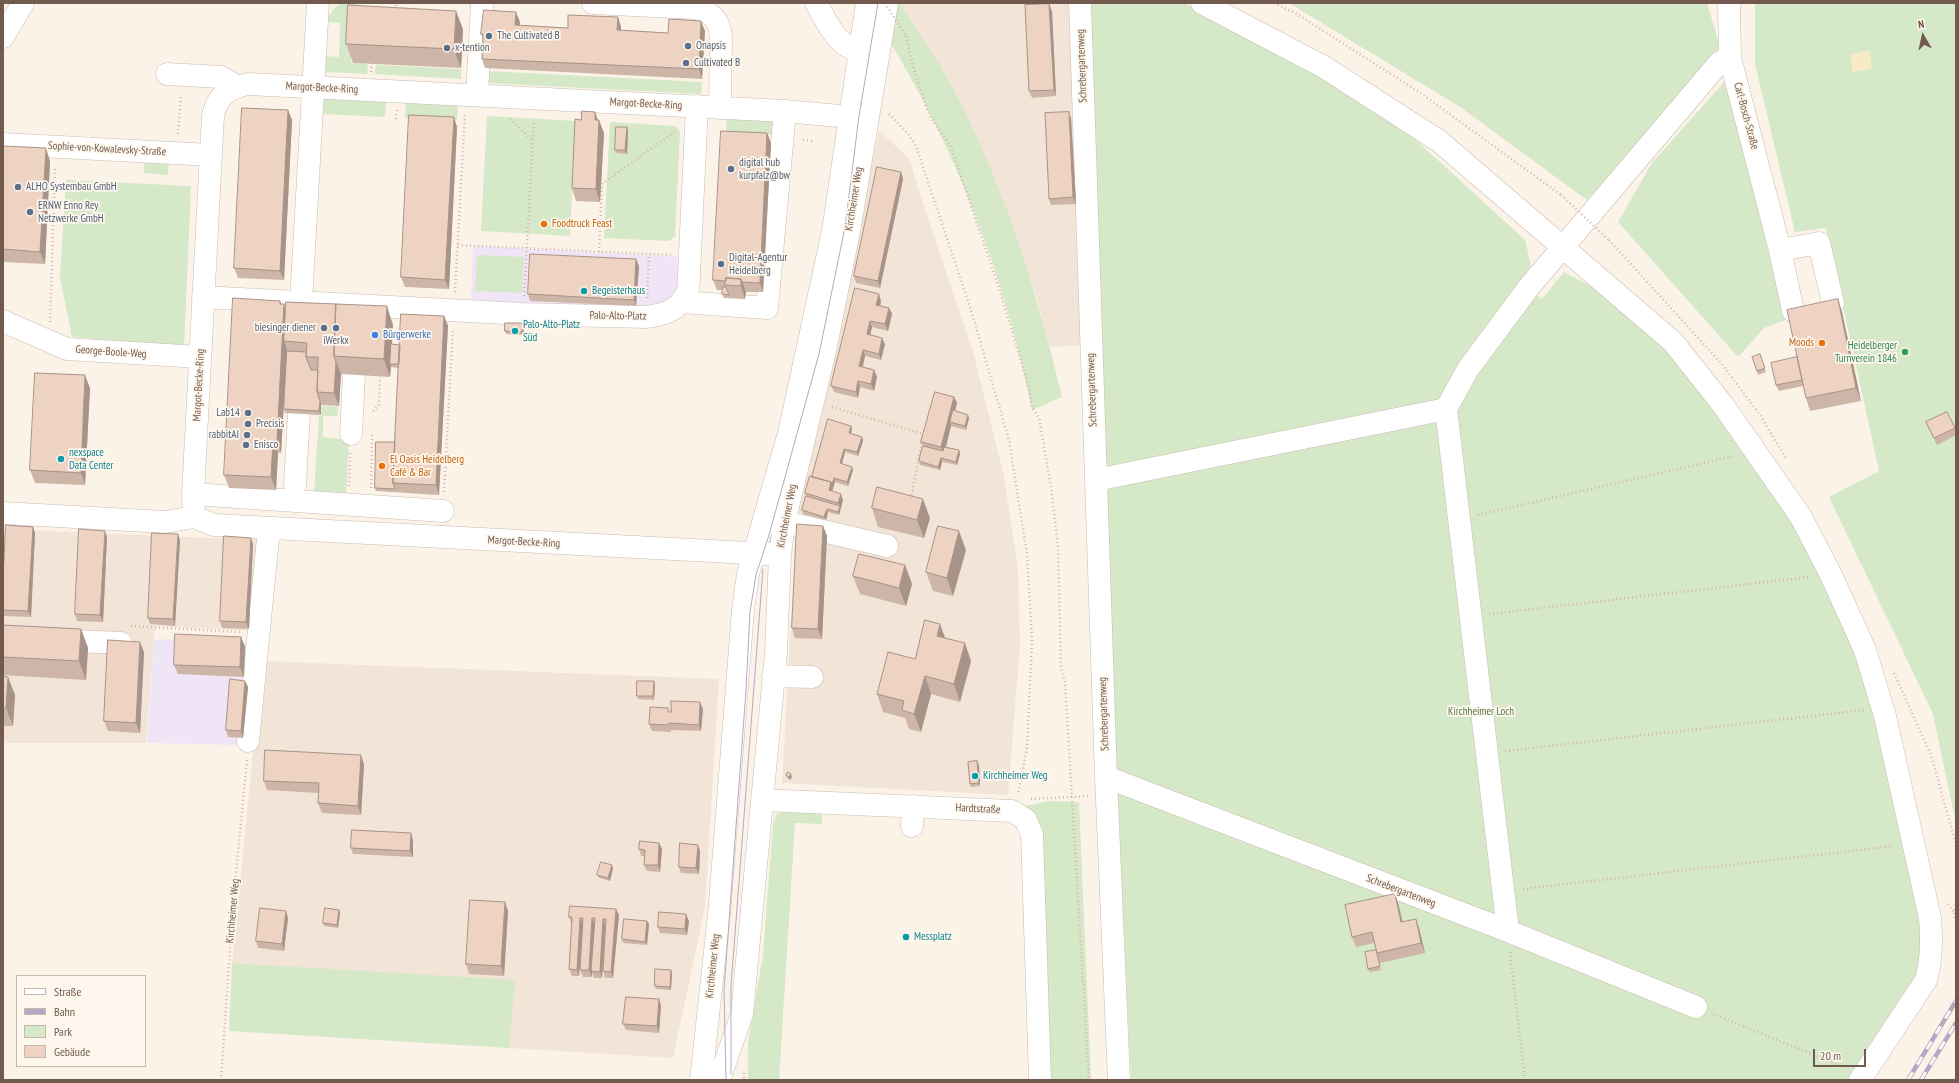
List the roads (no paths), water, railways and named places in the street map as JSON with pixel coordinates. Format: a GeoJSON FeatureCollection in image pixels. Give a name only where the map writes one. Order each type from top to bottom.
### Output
{"type":"FeatureCollection","features":[{"type":"Feature","properties":{"kind":"street"},"geometry":{"type":"LineString","coordinates":[[3,37],[23,3]]}},
{"type":"Feature","properties":{"kind":"street"},"geometry":{"type":"LineString","coordinates":[[472,95],[482,3]]}},
{"type":"Feature","properties":{"kind":"street"},"geometry":{"type":"LineString","coordinates":[[593,3],[694,8],[712,14],[720,28],[722,36],[720,108]]}},
{"type":"Feature","properties":{"kind":"street"},"geometry":{"type":"LineString","coordinates":[[816,3],[840,40],[852,49],[859,50]]}},
{"type":"Feature","properties":{"kind":"street","name":"Kirchheimer Weg"},"geometry":{"type":"LineString","coordinates":[[701,1080],[719,915],[743,610],[748,574],[789,433],[833,231],[867,3]]}},
{"type":"Feature","properties":{"kind":"street","name":"Kirchheimer Weg"},"geometry":{"type":"LineString","coordinates":[[718,1080],[742,1014],[773,676],[780,555],[784,523],[825,352],[850,226],[886,3]]}},
{"type":"Feature","properties":{"kind":"street","name":"Schrebergartenweg"},"geometry":{"type":"LineString","coordinates":[[1080,3],[1106,777],[1119,1080]]}},
{"type":"Feature","properties":{"kind":"street"},"geometry":{"type":"LineString","coordinates":[[1202,3],[1324,67],[1439,141],[1563,247],[1673,342],[1724,405],[1801,517],[1831,575],[1865,650],[1882,707],[1930,918],[1932,943],[1930,964],[1926,980],[1865,1078]]}},
{"type":"Feature","properties":{"kind":"street","name":"Carl-Bosch-Straße"},"geometry":{"type":"LineString","coordinates":[[1729,3],[1732,63],[1775,227],[1793,311]]}},
{"type":"Feature","properties":{"kind":"street"},"geometry":{"type":"LineString","coordinates":[[303,307],[318,5]]}},
{"type":"Feature","properties":{"kind":"street"},"geometry":{"type":"LineString","coordinates":[[1508,931],[1446,409],[1468,369],[1529,287],[1719,63],[1732,63]]}},
{"type":"Feature","properties":{"kind":"street"},"geometry":{"type":"LineString","coordinates":[[175,74],[221,77],[237,86]]}},
{"type":"Feature","properties":{"kind":"street","name":"Margot-Becke-Ring"},"geometry":{"type":"LineString","coordinates":[[780,555],[214,525],[194,517],[193,494],[203,297],[215,106],[226,90],[248,84],[697,106],[850,116]]}},
{"type":"Feature","properties":{"kind":"street"},"geometry":{"type":"LineString","coordinates":[[681,302],[687,294],[697,106]]}},
{"type":"Feature","properties":{"kind":"street"},"geometry":{"type":"LineString","coordinates":[[681,302],[767,308],[785,111]]}},
{"type":"Feature","properties":{"kind":"street","name":"Sophie-von-Kowalevsky-Straße"},"geometry":{"type":"LineString","coordinates":[[3,144],[211,155]]}},
{"type":"Feature","properties":{"kind":"street"},"geometry":{"type":"LineString","coordinates":[[1780,250],[1819,243],[1833,303]]}},
{"type":"Feature","properties":{"kind":"street","name":"Palo-Alto-Platz"},"geometry":{"type":"LineString","coordinates":[[203,297],[356,314],[454,311],[646,317],[661,316],[671,312],[681,302]]}},
{"type":"Feature","properties":{"kind":"street","name":"George-Boole-Weg"},"geometry":{"type":"LineString","coordinates":[[3,321],[67,349],[200,357]]}},
{"type":"Feature","properties":{"kind":"street"},"geometry":{"type":"LineString","coordinates":[[354,375],[361,433]]}},
{"type":"Feature","properties":{"kind":"street"},"geometry":{"type":"LineString","coordinates":[[1096,480],[1446,409]]}},
{"type":"Feature","properties":{"kind":"street"},"geometry":{"type":"LineString","coordinates":[[295,485],[299,414]]}},
{"type":"Feature","properties":{"kind":"street"},"geometry":{"type":"LineString","coordinates":[[193,494],[443,503]]}},
{"type":"Feature","properties":{"kind":"street"},"geometry":{"type":"LineString","coordinates":[[3,513],[164,522],[194,517]]}},
{"type":"Feature","properties":{"kind":"street"},"geometry":{"type":"LineString","coordinates":[[784,523],[808,527],[886,546]]}},
{"type":"Feature","properties":{"kind":"street"},"geometry":{"type":"LineString","coordinates":[[248,741],[260,634],[269,528]]}},
{"type":"Feature","properties":{"kind":"street"},"geometry":{"type":"LineString","coordinates":[[3,638],[121,643]]}},
{"type":"Feature","properties":{"kind":"street"},"geometry":{"type":"LineString","coordinates":[[773,676],[812,677]]}},
{"type":"Feature","properties":{"kind":"street","name":"Schrebergartenweg"},"geometry":{"type":"LineString","coordinates":[[1106,777],[1467,917],[1508,931],[1696,1007]]}},
{"type":"Feature","properties":{"kind":"street","name":"Hardtstraße"},"geometry":{"type":"LineString","coordinates":[[762,800],[913,816],[1012,811],[1025,819],[1032,834],[1040,1080]]}},
{"type":"Feature","properties":{"kind":"tram line"},"geometry":{"type":"LineString","coordinates":[[726,1080],[724,990],[746,690],[750,612],[756,575],[769,535],[819,354],[845,227],[859,116],[878,3]]}},
{"type":"Feature","properties":{"kind":"tram line"},"geometry":{"type":"LineString","coordinates":[[731,1074],[731,986],[763,569]]}},
{"type":"Feature","properties":{"kind":"railway"},"geometry":{"type":"LineString","coordinates":[[1908,1080],[1956,1001]]}},
{"type":"Feature","properties":{"kind":"railway"},"geometry":{"type":"LineString","coordinates":[[1921,1080],[1956,1023]]}},
{"type":"Feature","properties":{"kind":"place","name":"The Cultivated B"},"geometry":{"type":"Point","coordinates":[489,36]}},
{"type":"Feature","properties":{"kind":"place","name":"Onapsis"},"geometry":{"type":"Point","coordinates":[688,46]}},
{"type":"Feature","properties":{"kind":"place","name":"x-tention"},"geometry":{"type":"Point","coordinates":[447,48]}},
{"type":"Feature","properties":{"kind":"place","name":"Cultivated B"},"geometry":{"type":"Point","coordinates":[686,63]}},
{"type":"Feature","properties":{"kind":"place","name":"digital hub kurpfalz@bw"},"geometry":{"type":"Point","coordinates":[731,169]}},
{"type":"Feature","properties":{"kind":"place","name":"ALHO Systembau GmbH"},"geometry":{"type":"Point","coordinates":[18,187]}},
{"type":"Feature","properties":{"kind":"place","name":"ERNW Enno Rey Netzwerke GmbH"},"geometry":{"type":"Point","coordinates":[30,212]}},
{"type":"Feature","properties":{"kind":"place","name":"Foodtruck Feast"},"geometry":{"type":"Point","coordinates":[544,224]}},
{"type":"Feature","properties":{"kind":"place","name":"Digital-Agentur Heidelberg"},"geometry":{"type":"Point","coordinates":[721,264]}},
{"type":"Feature","properties":{"kind":"place","name":"Begeisterhaus"},"geometry":{"type":"Point","coordinates":[584,291]}},
{"type":"Feature","properties":{"kind":"place","name":"biesinger diener"},"geometry":{"type":"Point","coordinates":[324,328]}},
{"type":"Feature","properties":{"kind":"place","name":"iWerkx"},"geometry":{"type":"Point","coordinates":[336,328]}},
{"type":"Feature","properties":{"kind":"place","name":"Palo-Alto-Platz Süd"},"geometry":{"type":"Point","coordinates":[515,331]}},
{"type":"Feature","properties":{"kind":"place","name":"Bürgerwerke"},"geometry":{"type":"Point","coordinates":[375,335]}},
{"type":"Feature","properties":{"kind":"place","name":"Moods"},"geometry":{"type":"Point","coordinates":[1822,343]}},
{"type":"Feature","properties":{"kind":"place","name":"Heidelberger Turnverein 1846"},"geometry":{"type":"Point","coordinates":[1905,352]}},
{"type":"Feature","properties":{"kind":"place","name":"Lab14"},"geometry":{"type":"Point","coordinates":[248,413]}},
{"type":"Feature","properties":{"kind":"place","name":"Precisis"},"geometry":{"type":"Point","coordinates":[248,424]}},
{"type":"Feature","properties":{"kind":"place","name":"rabbitAI"},"geometry":{"type":"Point","coordinates":[247,435]}},
{"type":"Feature","properties":{"kind":"place","name":"Enisco"},"geometry":{"type":"Point","coordinates":[246,445]}},
{"type":"Feature","properties":{"kind":"place","name":"nexspace Data Center"},"geometry":{"type":"Point","coordinates":[61,459]}},
{"type":"Feature","properties":{"kind":"place","name":"El Oasis Heidelberg Café & Bar"},"geometry":{"type":"Point","coordinates":[382,466]}},
{"type":"Feature","properties":{"kind":"place","name":"Kirchheimer Weg"},"geometry":{"type":"Point","coordinates":[975,776]}},
{"type":"Feature","properties":{"kind":"place","name":"Messplatz"},"geometry":{"type":"Point","coordinates":[906,937]}},
{"type":"Feature","properties":{"kind":"park label","name":"Kirchheimer Loch"},"geometry":{"type":"Point","coordinates":[1481,712]}}]}
